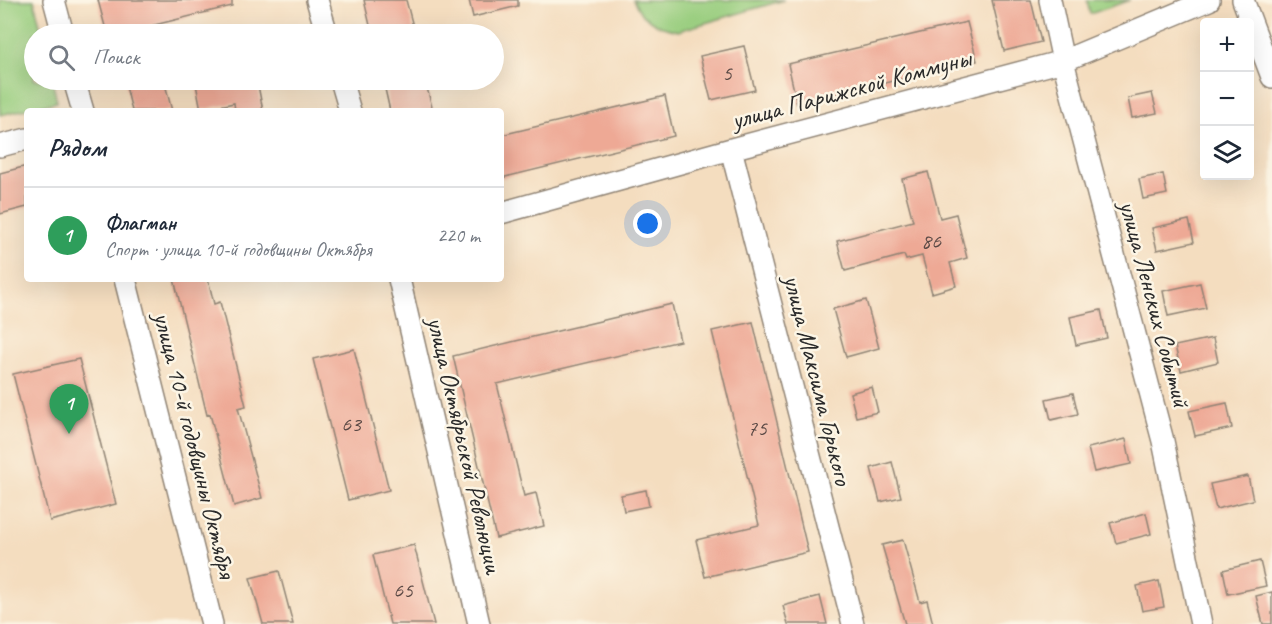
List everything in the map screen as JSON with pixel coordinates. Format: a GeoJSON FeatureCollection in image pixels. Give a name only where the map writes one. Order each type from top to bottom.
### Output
{"type":"FeatureCollection","features":[{"type":"Feature","properties":{"kind":"street"},"geometry":{"type":"LineString","coordinates":[[54,0],[60,24]]}},
{"type":"Feature","properties":{"kind":"street"},"geometry":{"type":"LineString","coordinates":[[316,0],[324,24]]}},
{"type":"Feature","properties":{"kind":"street","name":"улица Ленских Событий"},"geometry":{"type":"LineString","coordinates":[[1050,0],[1063,61],[1163,441],[1201,624]]}},
{"type":"Feature","properties":{"kind":"street","name":"улица Парижской Коммуны"},"geometry":{"type":"LineString","coordinates":[[504,212],[731,148],[1063,61],[1209,0]]}},
{"type":"Feature","properties":{"kind":"street"},"geometry":{"type":"LineString","coordinates":[[1243,0],[1272,77]]}},
{"type":"Feature","properties":{"kind":"street"},"geometry":{"type":"LineString","coordinates":[[77,90],[82,108]]}},
{"type":"Feature","properties":{"kind":"street"},"geometry":{"type":"LineString","coordinates":[[344,90],[349,108]]}},
{"type":"Feature","properties":{"kind":"street"},"geometry":{"type":"LineString","coordinates":[[0,146],[24,140]]}},
{"type":"Feature","properties":{"kind":"street","name":"улица Максима Горького"},"geometry":{"type":"LineString","coordinates":[[731,148],[853,624]]}},
{"type":"Feature","properties":{"kind":"street","name":"улица 10-й годовщины Октября"},"geometry":{"type":"LineString","coordinates":[[126,282],[212,624]]}},
{"type":"Feature","properties":{"kind":"street","name":"улица Октябрьской Революции"},"geometry":{"type":"LineString","coordinates":[[400,282],[478,624]]}},
{"type":"Feature","properties":{"kind":"green space"},"geometry":{"type":"Polygon","coordinates":[[[0,0],[34,0],[40,24],[24,24],[24,90],[54,90],[57,102],[0,115],[0,0]]]}},
{"type":"Feature","properties":{"kind":"green space"},"geometry":{"type":"Polygon","coordinates":[[[633,0],[784,0],[678,31],[659,26],[642,15],[633,0]]]}},
{"type":"Feature","properties":{"kind":"green space"},"geometry":{"type":"Polygon","coordinates":[[[1087,0],[1130,0],[1090,14],[1087,0]]]}},
{"type":"Feature","properties":{"kind":"building"},"geometry":{"type":"Polygon","coordinates":[[[98,0],[232,0],[232,6],[158,24],[104,24],[98,0]]]}},
{"type":"Feature","properties":{"kind":"building"},"geometry":{"type":"Polygon","coordinates":[[[364,0],[406,0],[412,24],[370,24],[364,0]]]}},
{"type":"Feature","properties":{"kind":"building"},"geometry":{"type":"Polygon","coordinates":[[[469,0],[518,0],[518,6],[473,17],[469,0]]]}},
{"type":"Feature","properties":{"kind":"building"},"geometry":{"type":"Polygon","coordinates":[[[992,0],[1031,0],[1041,42],[1004,51],[992,0]]]}},
{"type":"Feature","properties":{"kind":"building"},"geometry":{"type":"Polygon","coordinates":[[[967,22],[977,61],[797,104],[788,64],[967,22]]]}},
{"type":"Feature","properties":{"kind":"building"},"geometry":{"type":"Polygon","coordinates":[[[744,46],[755,90],[711,100],[700,56],[744,46]]]}},
{"type":"Feature","properties":{"kind":"building"},"geometry":{"type":"Polygon","coordinates":[[[127,90],[167,90],[171,108],[131,108],[127,90]]]}},
{"type":"Feature","properties":{"kind":"building"},"geometry":{"type":"Polygon","coordinates":[[[197,90],[259,90],[262,108],[235,108],[234,103],[201,108],[197,90]]]}},
{"type":"Feature","properties":{"kind":"building"},"geometry":{"type":"Polygon","coordinates":[[[385,90],[428,90],[432,108],[389,108],[385,90]]]}},
{"type":"Feature","properties":{"kind":"building"},"geometry":{"type":"Polygon","coordinates":[[[1152,93],[1157,113],[1132,118],[1128,98],[1152,93]]]}},
{"type":"Feature","properties":{"kind":"building"},"geometry":{"type":"Polygon","coordinates":[[[665,96],[674,136],[504,177],[504,134],[665,96]]]}},
{"type":"Feature","properties":{"kind":"building"},"geometry":{"type":"Polygon","coordinates":[[[24,167],[24,208],[0,214],[0,173],[24,167]]]}},
{"type":"Feature","properties":{"kind":"building"},"geometry":{"type":"Polygon","coordinates":[[[928,172],[940,218],[956,214],[967,258],[950,263],[956,286],[932,293],[922,256],[906,260],[904,255],[845,271],[837,241],[913,221],[902,179],[928,172]]]}},
{"type":"Feature","properties":{"kind":"building"},"geometry":{"type":"Polygon","coordinates":[[[1163,174],[1167,194],[1143,199],[1139,179],[1163,174]]]}},
{"type":"Feature","properties":{"kind":"building"},"geometry":{"type":"Polygon","coordinates":[[[1189,220],[1194,242],[1157,250],[1152,228],[1189,220]]]}},
{"type":"Feature","properties":{"kind":"building"},"geometry":{"type":"Polygon","coordinates":[[[175,282],[209,282],[214,304],[220,302],[246,406],[238,408],[262,498],[234,506],[210,414],[207,415],[175,282]]]}},
{"type":"Feature","properties":{"kind":"building"},"geometry":{"type":"Polygon","coordinates":[[[1200,283],[1206,308],[1168,316],[1163,291],[1200,283]]]}},
{"type":"Feature","properties":{"kind":"building"},"geometry":{"type":"Polygon","coordinates":[[[866,300],[879,348],[846,357],[833,309],[866,300]]]}},
{"type":"Feature","properties":{"kind":"building"},"geometry":{"type":"Polygon","coordinates":[[[672,304],[680,341],[497,384],[524,496],[536,493],[544,526],[496,538],[453,356],[672,304]]]}},
{"type":"Feature","properties":{"kind":"building"},"geometry":{"type":"Polygon","coordinates":[[[1101,310],[1107,338],[1076,345],[1070,317],[1101,310]]]}},
{"type":"Feature","properties":{"kind":"building"},"geometry":{"type":"Polygon","coordinates":[[[753,322],[808,552],[705,577],[696,540],[759,525],[712,331],[753,322]]]}},
{"type":"Feature","properties":{"kind":"building"},"geometry":{"type":"Polygon","coordinates":[[[1213,338],[1218,362],[1181,371],[1175,346],[1213,338]]]}},
{"type":"Feature","properties":{"kind":"building"},"geometry":{"type":"Polygon","coordinates":[[[354,349],[389,490],[348,500],[313,359],[354,349]]]}},
{"type":"Feature","properties":{"kind":"building"},"geometry":{"type":"Polygon","coordinates":[[[79,359],[116,504],[50,521],[13,374],[79,359]]]}},
{"type":"Feature","properties":{"kind":"building"},"geometry":{"type":"Polygon","coordinates":[[[872,387],[878,412],[856,417],[850,393],[872,387]]]}},
{"type":"Feature","properties":{"kind":"building"},"geometry":{"type":"Polygon","coordinates":[[[1073,393],[1078,414],[1051,420],[1046,399],[1073,393]]]}},
{"type":"Feature","properties":{"kind":"building"},"geometry":{"type":"Polygon","coordinates":[[[1227,403],[1232,428],[1195,436],[1189,411],[1227,403]]]}},
{"type":"Feature","properties":{"kind":"building"},"geometry":{"type":"Polygon","coordinates":[[[1126,439],[1131,464],[1094,472],[1088,448],[1126,439]]]}},
{"type":"Feature","properties":{"kind":"building"},"geometry":{"type":"Polygon","coordinates":[[[892,462],[901,497],[880,502],[871,468],[892,462]]]}},
{"type":"Feature","properties":{"kind":"building"},"geometry":{"type":"Polygon","coordinates":[[[1248,476],[1253,500],[1216,509],[1210,484],[1248,476]]]}},
{"type":"Feature","properties":{"kind":"building"},"geometry":{"type":"Polygon","coordinates":[[[646,490],[649,506],[624,511],[621,495],[646,490]]]}},
{"type":"Feature","properties":{"kind":"building"},"geometry":{"type":"Polygon","coordinates":[[[1146,513],[1151,534],[1116,543],[1110,523],[1146,513]]]}},
{"type":"Feature","properties":{"kind":"building"},"geometry":{"type":"Polygon","coordinates":[[[903,540],[920,602],[927,600],[933,624],[905,624],[882,545],[903,540]]]}},
{"type":"Feature","properties":{"kind":"building"},"geometry":{"type":"Polygon","coordinates":[[[414,545],[434,624],[390,624],[373,555],[414,545]]]}},
{"type":"Feature","properties":{"kind":"building"},"geometry":{"type":"Polygon","coordinates":[[[1260,561],[1266,586],[1228,594],[1223,570],[1260,561]]]}},
{"type":"Feature","properties":{"kind":"building"},"geometry":{"type":"Polygon","coordinates":[[[279,571],[293,624],[263,624],[250,578],[279,571]]]}},
{"type":"Feature","properties":{"kind":"building"},"geometry":{"type":"Polygon","coordinates":[[[1159,581],[1164,607],[1142,611],[1137,586],[1159,581]]]}},
{"type":"Feature","properties":{"kind":"building"},"geometry":{"type":"Polygon","coordinates":[[[1272,592],[1272,624],[1263,624],[1256,596],[1272,592]]]}},
{"type":"Feature","properties":{"kind":"building"},"geometry":{"type":"Polygon","coordinates":[[[820,596],[827,624],[788,624],[783,606],[820,596]]]}},
{"type":"Feature","properties":{"kind":"place","name":"Флагман"},"geometry":{"type":"Point","coordinates":[69,434]}}]}
